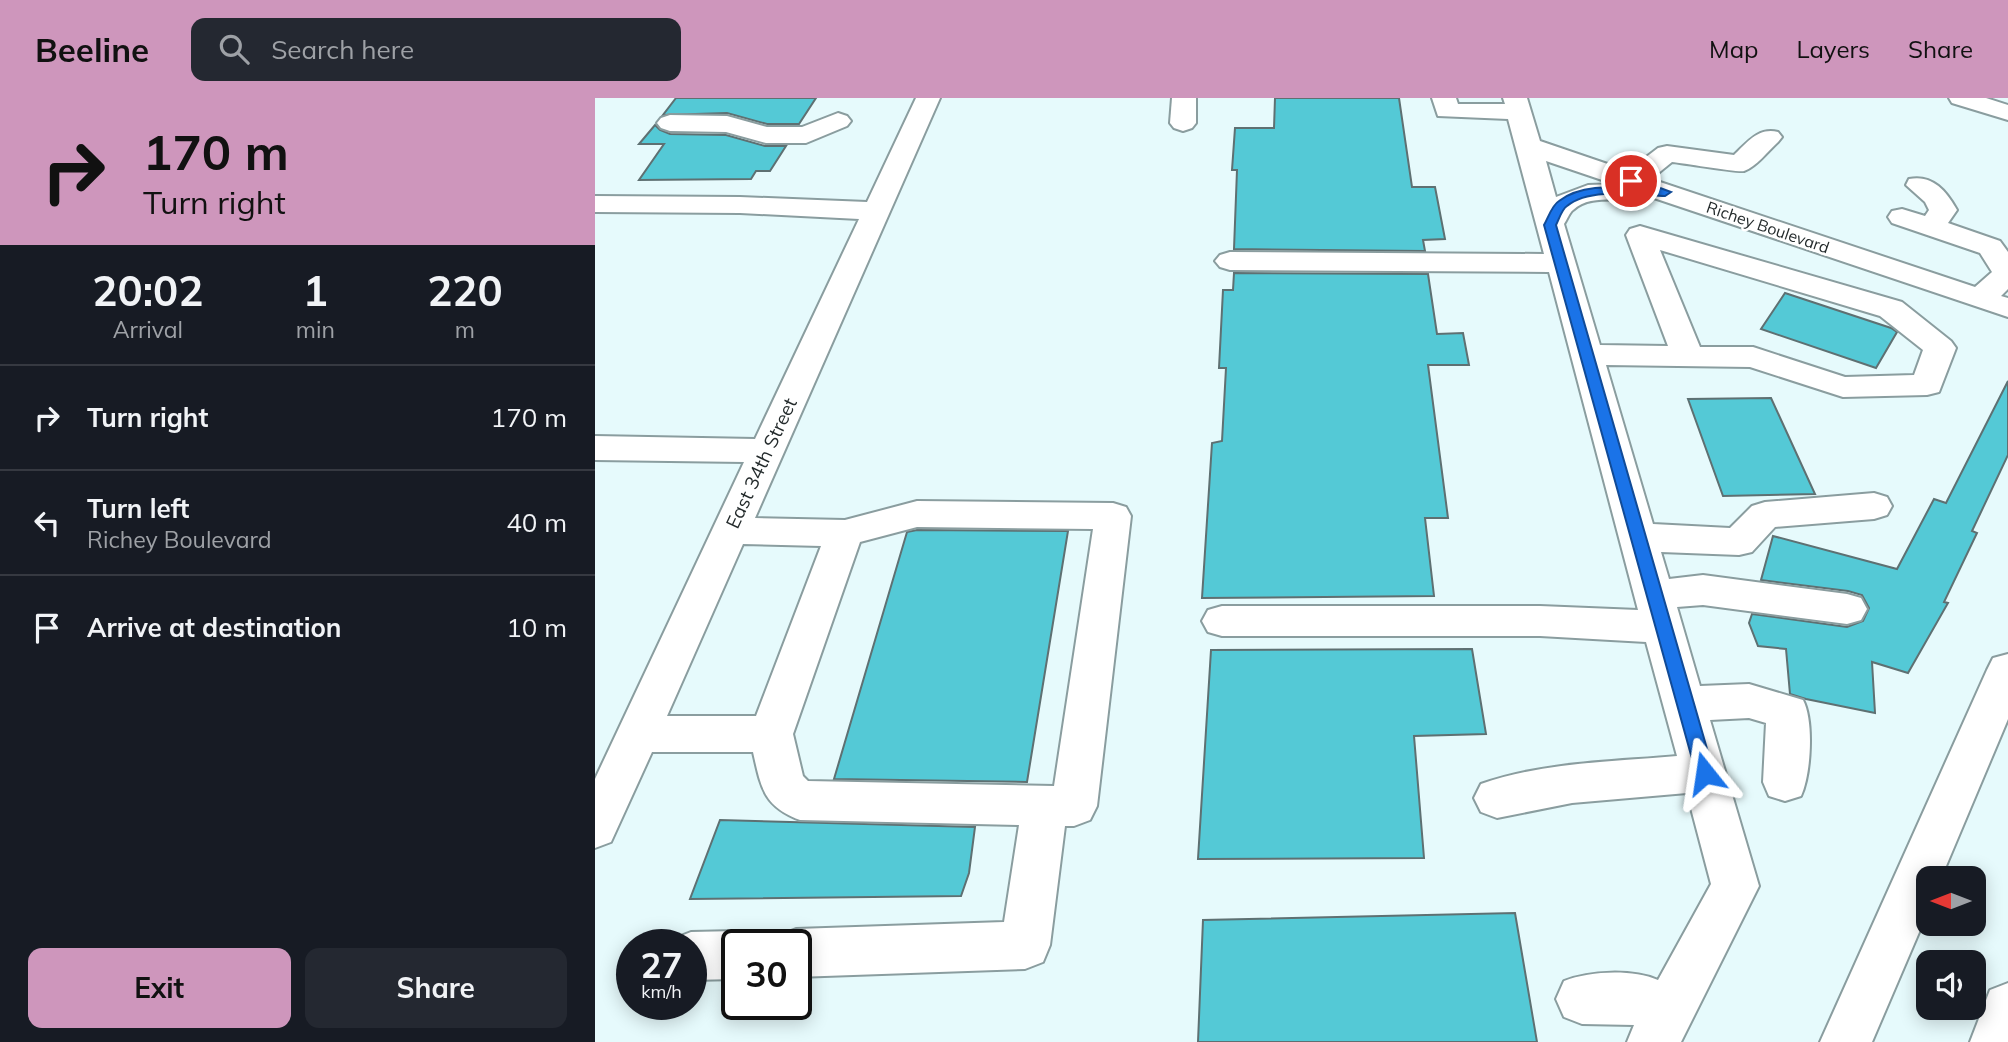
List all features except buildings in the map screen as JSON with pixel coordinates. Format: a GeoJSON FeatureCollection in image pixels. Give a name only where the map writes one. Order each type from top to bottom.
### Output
{"type":"FeatureCollection","features":[{"type":"Feature","properties":{"kind":"street","name":"East 34th Street"},"geometry":{"type":"LineString","coordinates":[[598,814],[638,734],[928,98]]}},
{"type":"Feature","properties":{"kind":"street","name":"Richey Boulevard"},"geometry":{"type":"LineString","coordinates":[[1444,98],[1447,111],[1520,119],[1631,181],[2008,308]]}},
{"type":"Feature","properties":{"kind":"street"},"geometry":{"type":"LineString","coordinates":[[1961,98],[2008,113]]}},
{"type":"Feature","properties":{"kind":"street"},"geometry":{"type":"LineString","coordinates":[[1520,119],[1735,886],[1660,1027]]}},
{"type":"Feature","properties":{"kind":"street"},"geometry":{"type":"LineString","coordinates":[[670,123],[727,124],[766,135],[806,135],[838,121]]}},
{"type":"Feature","properties":{"kind":"street"},"geometry":{"type":"LineString","coordinates":[[1631,181],[1667,153],[1719,159],[1738,165],[1769,137]]}},
{"type":"Feature","properties":{"kind":"street"},"geometry":{"type":"LineString","coordinates":[[1919,185],[1935,197],[1943,210],[1932,226]]}},
{"type":"Feature","properties":{"kind":"street"},"geometry":{"type":"LineString","coordinates":[[1550,225],[1562,204],[1588,193],[1614,190],[1665,192]]}},
{"type":"Feature","properties":{"kind":"street"},"geometry":{"type":"LineString","coordinates":[[595,204],[740,205],[876,211]]}},
{"type":"Feature","properties":{"kind":"street"},"geometry":{"type":"LineString","coordinates":[[1902,217],[1990,247],[2008,273],[1980,299]]}},
{"type":"Feature","properties":{"kind":"street"},"geometry":{"type":"LineString","coordinates":[[1586,355],[1753,357],[1843,387],[1927,385],[1940,348],[1891,309],[1640,235],[1688,356]]}},
{"type":"Feature","properties":{"kind":"street"},"geometry":{"type":"LineString","coordinates":[[1230,261],[1560,263]]}},
{"type":"Feature","properties":{"kind":"street"},"geometry":{"type":"LineString","coordinates":[[595,449],[767,451]]}},
{"type":"Feature","properties":{"kind":"street"},"geometry":{"type":"LineString","coordinates":[[1637,537],[1739,542],[1765,515],[1874,506]]}},
{"type":"Feature","properties":{"kind":"street"},"geometry":{"type":"LineString","coordinates":[[730,531],[845,533],[917,514],[1113,516],[1074,806],[800,800],[793,796],[783,784],[771,734],[845,533]]}},
{"type":"Feature","properties":{"kind":"street"},"geometry":{"type":"LineString","coordinates":[[1222,621],[1540,621],[1659,611],[1703,590],[1847,609]]}},
{"type":"Feature","properties":{"kind":"street"},"geometry":{"type":"LineString","coordinates":[[1846,1042],[2008,670]]}},
{"type":"Feature","properties":{"kind":"street"},"geometry":{"type":"LineString","coordinates":[[1686,704],[1748,701],[1788,712],[1785,782]]}},
{"type":"Feature","properties":{"kind":"street"},"geometry":{"type":"LineString","coordinates":[[638,734],[771,734]]}},
{"type":"Feature","properties":{"kind":"street"},"geometry":{"type":"LineString","coordinates":[[1497,798],[1572,784],[1705,773]]}},
{"type":"Feature","properties":{"kind":"street"},"geometry":{"type":"LineString","coordinates":[[812,952],[1025,945],[1045,805]]}},
{"type":"Feature","properties":{"kind":"street"},"geometry":{"type":"LineString","coordinates":[[1582,999],[1646,1000],[1660,1027]]}},
{"type":"Feature","properties":{"kind":"street"},"geometry":{"type":"LineString","coordinates":[[1996,1042],[2008,1008]]}},
{"type":"Feature","properties":{"kind":"route"},"geometry":{"type":"LineString","coordinates":[[1631,181],[1665,192],[1614,190],[1588,193],[1562,204],[1550,225],[1581,343],[1705,773]]}}]}
